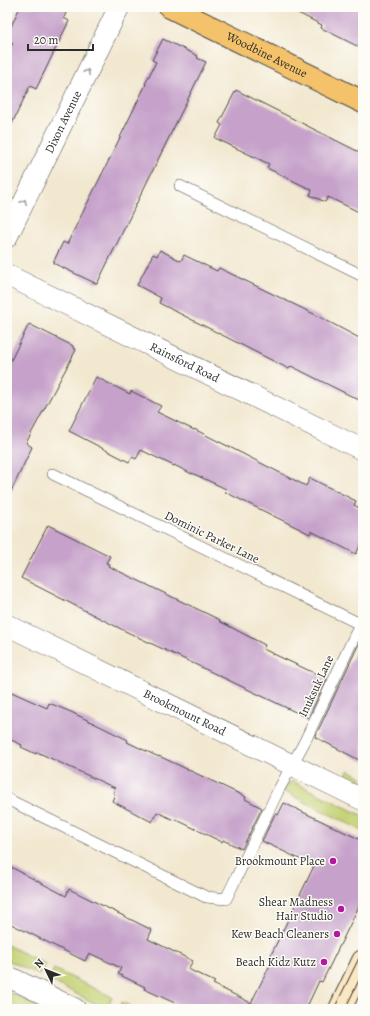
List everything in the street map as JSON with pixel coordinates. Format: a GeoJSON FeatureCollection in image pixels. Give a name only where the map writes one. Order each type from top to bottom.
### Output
{"type":"FeatureCollection","features":[{"type":"Feature","properties":{"kind":"main road","name":"Woodbine Avenue"},"geometry":{"type":"LineString","coordinates":[[170,7],[363,102]]}},
{"type":"Feature","properties":{"kind":"main road"},"geometry":{"type":"LineString","coordinates":[[340,1009],[363,961]]}},
{"type":"Feature","properties":{"kind":"street","name":"Dixon Avenue"},"geometry":{"type":"LineString","coordinates":[[7,237],[119,7]]}},
{"type":"Feature","properties":{"kind":"street","name":"Rainsford Road"},"geometry":{"type":"LineString","coordinates":[[7,275],[363,450]]}},
{"type":"Feature","properties":{"kind":"street","name":"Brookmount Road"},"geometry":{"type":"LineString","coordinates":[[7,625],[363,800]]}},
{"type":"Feature","properties":{"kind":"street"},"geometry":{"type":"LineString","coordinates":[[7,976],[75,1009]]}},
{"type":"Feature","properties":{"kind":"lane"},"geometry":{"type":"LineString","coordinates":[[180,186],[363,276]]}},
{"type":"Feature","properties":{"kind":"lane","name":"Dominic Parker Lane"},"geometry":{"type":"LineString","coordinates":[[53,474],[362,621]]}},
{"type":"Feature","properties":{"kind":"lane","name":"Inuksuk Lane"},"geometry":{"type":"LineString","coordinates":[[7,799],[206,897],[226,899],[291,764],[305,741],[362,621]]}},
{"type":"Feature","properties":{"kind":"green space"},"geometry":{"type":"Polygon","coordinates":[[[349,770],[363,778],[363,785],[345,776],[349,770]]]}},
{"type":"Feature","properties":{"kind":"green space"},"geometry":{"type":"Polygon","coordinates":[[[292,781],[363,816],[363,831],[281,790],[292,781]]]}},
{"type":"Feature","properties":{"kind":"green space"},"geometry":{"type":"Polygon","coordinates":[[[7,945],[45,964],[39,975],[7,960],[7,945]]]}},
{"type":"Feature","properties":{"kind":"green space"},"geometry":{"type":"Polygon","coordinates":[[[54,969],[112,997],[106,1009],[49,980],[54,969]]]}},
{"type":"Feature","properties":{"kind":"green space"},"geometry":{"type":"Polygon","coordinates":[[[7,991],[43,1009],[16,1009],[7,1005],[7,991]]]}},
{"type":"Feature","properties":{"kind":"green space"},"geometry":{"type":"Polygon","coordinates":[[[122,1002],[136,1009],[119,1009],[122,1002]]]}},
{"type":"Feature","properties":{"kind":"building"},"geometry":{"type":"Polygon","coordinates":[[[20,7],[68,7],[64,18],[69,21],[36,89],[30,86],[7,134],[7,54],[13,43],[7,40],[7,35],[20,7]]]}},
{"type":"Feature","properties":{"kind":"building"},"geometry":{"type":"Polygon","coordinates":[[[286,7],[363,7],[363,49],[321,28],[322,25],[286,7]]]}},
{"type":"Feature","properties":{"kind":"building"},"geometry":{"type":"Polygon","coordinates":[[[163,39],[198,56],[197,58],[206,62],[97,284],[53,263],[63,242],[67,244],[111,156],[156,62],[152,60],[163,39]]]}},
{"type":"Feature","properties":{"kind":"building"},"geometry":{"type":"Polygon","coordinates":[[[236,90],[363,154],[363,214],[328,197],[325,202],[310,195],[312,190],[267,168],[269,164],[215,138],[222,125],[219,123],[236,90]]]}},
{"type":"Feature","properties":{"kind":"building"},"geometry":{"type":"Polygon","coordinates":[[[160,250],[181,261],[184,255],[217,271],[219,268],[316,315],[363,340],[363,402],[291,366],[289,369],[159,303],[161,298],[137,285],[153,254],[157,256],[160,250]]]}},
{"type":"Feature","properties":{"kind":"building"},"geometry":{"type":"Polygon","coordinates":[[[29,324],[73,346],[76,350],[26,443],[32,447],[7,500],[7,368],[29,324]]]}},
{"type":"Feature","properties":{"kind":"building"},"geometry":{"type":"Polygon","coordinates":[[[96,377],[130,394],[131,391],[161,406],[157,412],[194,429],[306,486],[310,478],[356,501],[354,505],[363,510],[363,540],[356,554],[311,531],[310,534],[225,492],[226,489],[141,450],[136,459],[132,457],[129,462],[69,431],[96,377]]]}},
{"type":"Feature","properties":{"kind":"building"},"geometry":{"type":"Polygon","coordinates":[[[48,525],[110,556],[106,563],[109,564],[108,566],[220,620],[219,621],[265,645],[263,649],[327,679],[308,718],[125,631],[21,578],[48,525]]]}},
{"type":"Feature","properties":{"kind":"building"},"geometry":{"type":"Polygon","coordinates":[[[363,635],[363,762],[315,737],[363,635]]]}},
{"type":"Feature","properties":{"kind":"building"},"geometry":{"type":"Polygon","coordinates":[[[7,690],[47,708],[49,703],[71,712],[128,740],[127,742],[246,797],[245,799],[262,808],[242,849],[223,840],[222,842],[157,812],[152,822],[112,801],[115,794],[113,793],[115,788],[37,752],[36,754],[7,738],[7,690]]]}},
{"type":"Feature","properties":{"kind":"building"},"geometry":{"type":"Polygon","coordinates":[[[284,803],[363,841],[363,898],[322,982],[319,981],[306,1009],[174,1009],[177,1004],[144,989],[145,987],[118,974],[121,968],[89,953],[85,961],[7,922],[7,865],[66,896],[69,889],[152,930],[148,939],[193,961],[188,969],[215,982],[213,984],[251,1003],[273,959],[270,957],[314,866],[262,841],[275,814],[278,815],[284,803]]]}},
{"type":"Feature","properties":{"kind":"tram line"},"geometry":{"type":"LineString","coordinates":[[334,1009],[363,950]]}},
{"type":"Feature","properties":{"kind":"tram line"},"geometry":{"type":"LineString","coordinates":[[345,1009],[363,972]]}},
{"type":"Feature","properties":{"kind":"place","name":"Brookmount Place"},"geometry":{"type":"Point","coordinates":[333,861]}},
{"type":"Feature","properties":{"kind":"place","name":"Shear Madness Hair Studio"},"geometry":{"type":"Point","coordinates":[341,909]}},
{"type":"Feature","properties":{"kind":"place","name":"Kew Beach Cleaners"},"geometry":{"type":"Point","coordinates":[337,934]}},
{"type":"Feature","properties":{"kind":"place","name":"Beach Kidz Kutz"},"geometry":{"type":"Point","coordinates":[324,962]}}]}
